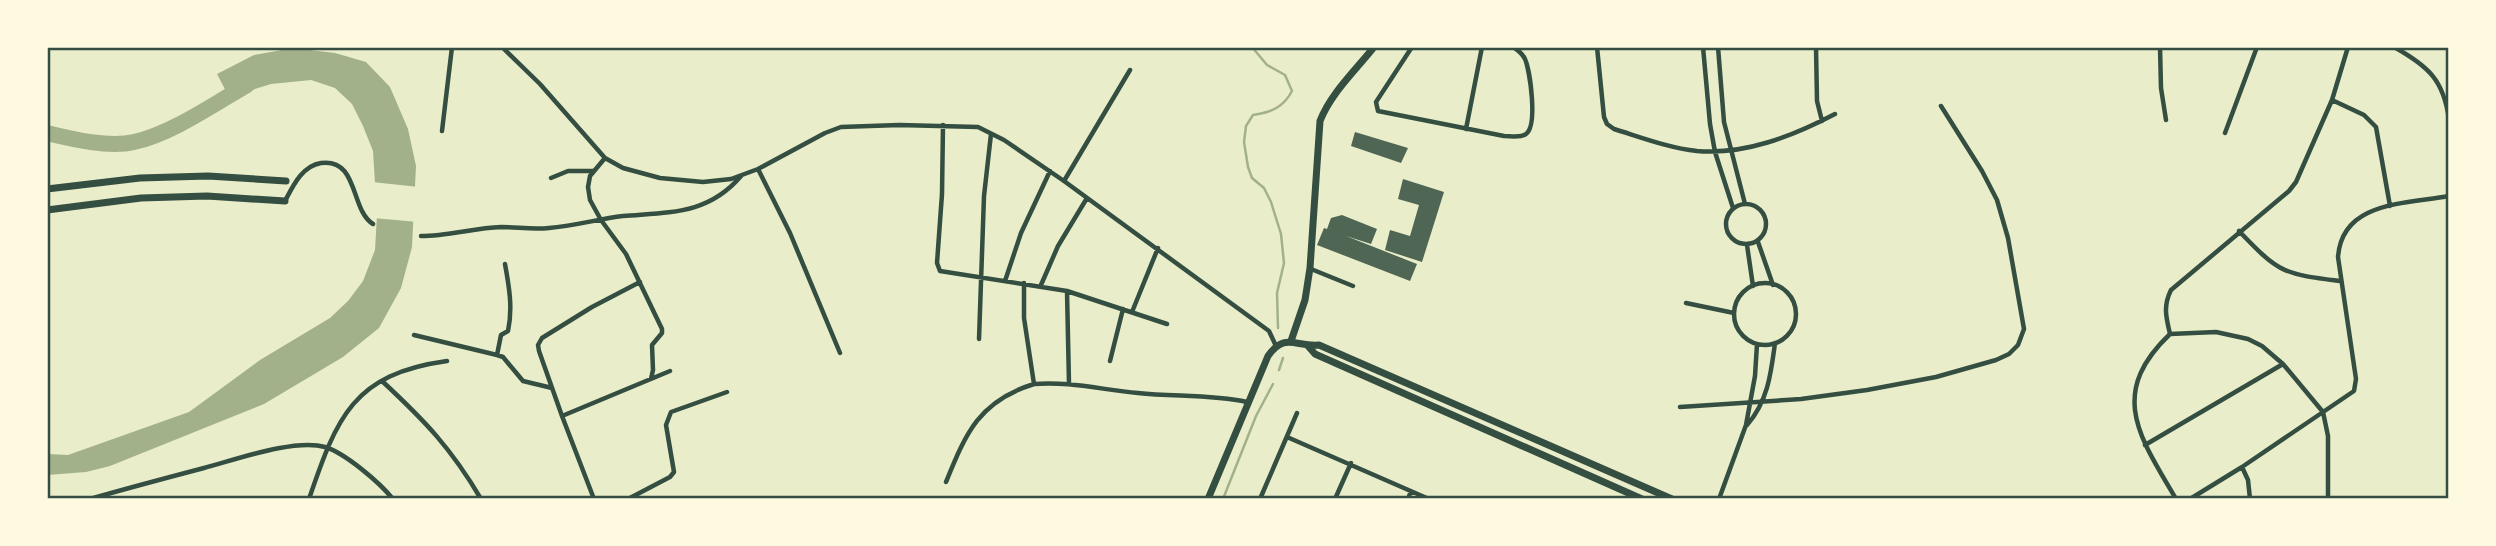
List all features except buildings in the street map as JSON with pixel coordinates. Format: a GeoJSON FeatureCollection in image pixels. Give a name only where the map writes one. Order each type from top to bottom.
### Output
{"type":"FeatureCollection","features":[{"type":"Feature","properties":{"kind":"main road"},"geometry":{"type":"LineString","coordinates":[[1291,341],[1305,300],[1310,268],[1320,121],[1335,93],[1374,47]]}},
{"type":"Feature","properties":{"kind":"main road"},"geometry":{"type":"LineString","coordinates":[[47,189],[154,177],[208,176],[286,181]]}},
{"type":"Feature","properties":{"kind":"main road"},"geometry":{"type":"LineString","coordinates":[[47,210],[141,198],[207,196],[285,201]]}},
{"type":"Feature","properties":{"kind":"main road"},"geometry":{"type":"LineString","coordinates":[[1208,499],[1268,356],[1276,345],[1291,341],[1308,346],[1319,345],[1672,499]]}},
{"type":"Feature","properties":{"kind":"main road"},"geometry":{"type":"LineString","coordinates":[[1308,346],[1315,354],[1642,499]]}},
{"type":"Feature","properties":{"kind":"main road"},"geometry":{"type":"LineString","coordinates":[[1479,429],[1484,418]]}},
{"type":"Feature","properties":{"kind":"street"},"geometry":{"type":"LineString","coordinates":[[442,131],[452,47]]}},
{"type":"Feature","properties":{"kind":"street"},"geometry":{"type":"LineString","coordinates":[[502,47],[540,83],[605,158],[623,168],[660,178],[703,182],[741,176],[841,127],[978,127],[1050,171],[1158,248],[1269,331],[1276,345]]}},
{"type":"Feature","properties":{"kind":"street"},"geometry":{"type":"LineString","coordinates":[[1412,47],[1376,102],[1378,111],[1504,136],[1520,136],[1527,134],[1532,119],[1530,80],[1525,59],[1513,47]]}},
{"type":"Feature","properties":{"kind":"street"},"geometry":{"type":"LineString","coordinates":[[1466,128],[1482,47]]}},
{"type":"Feature","properties":{"kind":"street"},"geometry":{"type":"LineString","coordinates":[[1597,47],[1607,124],[1614,129],[1676,147],[1715,152],[1746,149],[1835,114]]}},
{"type":"Feature","properties":{"kind":"street"},"geometry":{"type":"LineString","coordinates":[[1703,47],[1715,152],[1734,208]]}},
{"type":"Feature","properties":{"kind":"street"},"geometry":{"type":"LineString","coordinates":[[1718,47],[1724,122],[1745,204]]}},
{"type":"Feature","properties":{"kind":"street"},"geometry":{"type":"LineString","coordinates":[[1816,47],[1817,101],[1822,121]]}},
{"type":"Feature","properties":{"kind":"street"},"geometry":{"type":"LineString","coordinates":[[2160,47],[2161,88],[2166,120]]}},
{"type":"Feature","properties":{"kind":"street"},"geometry":{"type":"LineString","coordinates":[[2225,133],[2257,47]]}},
{"type":"Feature","properties":{"kind":"street"},"geometry":{"type":"LineString","coordinates":[[2170,334],[2164,312],[2171,290],[2289,191],[2296,182],[2332,100],[2348,47]]}},
{"type":"Feature","properties":{"kind":"street"},"geometry":{"type":"LineString","coordinates":[[2394,47],[2425,65],[2446,99],[2449,120]]}},
{"type":"Feature","properties":{"kind":"street"},"geometry":{"type":"LineString","coordinates":[[1064,181],[1130,70]]}},
{"type":"Feature","properties":{"kind":"street"},"geometry":{"type":"LineString","coordinates":[[2332,100],[2364,115],[2376,127],[2390,206]]}},
{"type":"Feature","properties":{"kind":"street"},"geometry":{"type":"LineString","coordinates":[[1679,407],[1763,402],[1867,390],[1936,377],[1996,360],[2009,354],[2018,345],[2024,329],[2008,238],[1997,200],[1941,106]]}},
{"type":"Feature","properties":{"kind":"street"},"geometry":{"type":"LineString","coordinates":[[943,125],[938,268],[944,272],[1067,291],[1167,324]]}},
{"type":"Feature","properties":{"kind":"street"},"geometry":{"type":"LineString","coordinates":[[979,339],[984,196],[991,134]]}},
{"type":"Feature","properties":{"kind":"street"},"geometry":{"type":"LineString","coordinates":[[605,158],[593,171],[588,194],[601,220],[626,254],[662,329],[662,333],[652,345],[651,379]]}},
{"type":"Feature","properties":{"kind":"street"},"geometry":{"type":"LineString","coordinates":[[285,201],[295,182],[306,170],[322,163],[331,163],[347,174],[365,217],[373,224]]}},
{"type":"Feature","properties":{"kind":"street"},"geometry":{"type":"LineString","coordinates":[[758,169],[790,233],[840,353]]}},
{"type":"Feature","properties":{"kind":"street"},"geometry":{"type":"LineString","coordinates":[[551,178],[568,171],[593,171]]}},
{"type":"Feature","properties":{"kind":"street"},"geometry":{"type":"LineString","coordinates":[[1005,281],[1021,233],[1050,171]]}},
{"type":"Feature","properties":{"kind":"street"},"geometry":{"type":"LineString","coordinates":[[421,236],[503,227],[547,228],[663,214],[703,204],[729,190],[741,176]]}},
{"type":"Feature","properties":{"kind":"street"},"geometry":{"type":"LineString","coordinates":[[2190,499],[2349,396],[2356,385],[2341,281],[2339,247],[2346,228],[2361,215],[2390,206],[2449,196]]}},
{"type":"Feature","properties":{"kind":"street"},"geometry":{"type":"LineString","coordinates":[[1041,285],[1058,246],[1087,198]]}},
{"type":"Feature","properties":{"kind":"street"},"geometry":{"type":"LineString","coordinates":[[1745,204],[1758,207],[1766,218],[1766,231],[1758,242],[1747,245],[1734,241],[1727,231],[1726,219],[1734,208],[1745,204]]}},
{"type":"Feature","properties":{"kind":"street"},"geometry":{"type":"LineString","coordinates":[[2239,231],[2269,262],[2286,272],[2341,281]]}},
{"type":"Feature","properties":{"kind":"street"},"geometry":{"type":"LineString","coordinates":[[1758,242],[1773,285]]}},
{"type":"Feature","properties":{"kind":"street"},"geometry":{"type":"LineString","coordinates":[[1747,245],[1753,286]]}},
{"type":"Feature","properties":{"kind":"street"},"geometry":{"type":"LineString","coordinates":[[1132,312],[1158,248]]}},
{"type":"Feature","properties":{"kind":"street"},"geometry":{"type":"LineString","coordinates":[[497,355],[501,335],[508,331],[510,319],[505,264]]}},
{"type":"Feature","properties":{"kind":"street"},"geometry":{"type":"LineString","coordinates":[[1310,268],[1353,286]]}},
{"type":"Feature","properties":{"kind":"street"},"geometry":{"type":"LineString","coordinates":[[594,499],[538,345],[542,338],[592,307],[640,282]]}},
{"type":"Feature","properties":{"kind":"street"},"geometry":{"type":"LineString","coordinates":[[1024,283],[1024,318],[1034,384]]}},
{"type":"Feature","properties":{"kind":"street"},"geometry":{"type":"LineString","coordinates":[[1773,285],[1791,298],[1795,320],[1791,330],[1775,343],[1757,344],[1740,333],[1734,313],[1739,297],[1753,286],[1773,285]]}},
{"type":"Feature","properties":{"kind":"street"},"geometry":{"type":"LineString","coordinates":[[1067,291],[1069,384]]}},
{"type":"Feature","properties":{"kind":"street"},"geometry":{"type":"LineString","coordinates":[[1686,303],[1734,313]]}},
{"type":"Feature","properties":{"kind":"street"},"geometry":{"type":"LineString","coordinates":[[1110,361],[1123,309]]}},
{"type":"Feature","properties":{"kind":"street"},"geometry":{"type":"LineString","coordinates":[[2176,499],[2137,428],[2137,383],[2146,360],[2170,334],[2216,332],[2248,339],[2262,346],[2283,364],[2323,412],[2328,436],[2328,499]]}},
{"type":"Feature","properties":{"kind":"street"},"geometry":{"type":"LineString","coordinates":[[414,335],[503,357],[523,381],[552,388]]}},
{"type":"Feature","properties":{"kind":"street"},"geometry":{"type":"LineString","coordinates":[[1746,425],[1763,402],[1771,377],[1775,343]]}},
{"type":"Feature","properties":{"kind":"street"},"geometry":{"type":"LineString","coordinates":[[1719,499],[1746,425],[1755,376],[1757,344]]}},
{"type":"Feature","properties":{"kind":"street"},"geometry":{"type":"LineString","coordinates":[[309,499],[327,448],[340,419],[349,407],[382,382],[408,368],[447,361]]}},
{"type":"Feature","properties":{"kind":"street"},"geometry":{"type":"LineString","coordinates":[[2145,445],[2283,364]]}},
{"type":"Feature","properties":{"kind":"street"},"geometry":{"type":"LineString","coordinates":[[562,416],[670,370]]}},
{"type":"Feature","properties":{"kind":"street"},"geometry":{"type":"LineString","coordinates":[[382,382],[437,434],[462,466],[481,499]]}},
{"type":"Feature","properties":{"kind":"street"},"geometry":{"type":"LineString","coordinates":[[946,482],[959,450],[978,416],[1003,398],[1034,384],[1069,384],[1137,393],[1226,398],[1247,402]]}},
{"type":"Feature","properties":{"kind":"street"},"geometry":{"type":"LineString","coordinates":[[628,499],[670,477],[674,471],[666,425],[671,412],[727,392]]}},
{"type":"Feature","properties":{"kind":"street"},"geometry":{"type":"LineString","coordinates":[[1260,499],[1297,413]]}},
{"type":"Feature","properties":{"kind":"street"},"geometry":{"type":"LineString","coordinates":[[1287,437],[1429,499]]}},
{"type":"Feature","properties":{"kind":"street"},"geometry":{"type":"LineString","coordinates":[[90,499],[261,453],[307,445],[327,448],[367,474],[393,499]]}},
{"type":"Feature","properties":{"kind":"street"},"geometry":{"type":"LineString","coordinates":[[1335,499],[1350,463]]}},
{"type":"Feature","properties":{"kind":"street"},"geometry":{"type":"LineString","coordinates":[[2242,467],[2248,480],[2250,499]]}},
{"type":"Feature","properties":{"kind":"street"},"geometry":{"type":"LineString","coordinates":[[1408,499],[1411,491]]}},
{"type":"Feature","properties":{"kind":"shaded area"},"geometry":{"type":"Polygon","coordinates":[[[293,48],[335,53],[366,62],[390,87],[408,129],[416,166],[412,247],[401,288],[379,328],[343,357],[264,404],[110,466],[86,472],[47,475],[47,454],[68,455],[189,412],[260,360],[330,318],[348,301],[363,281],[375,250],[377,215],[373,151],[352,104],[335,88],[311,80],[271,84],[229,97],[217,74],[254,55],[293,48]]]}},
{"type":"Feature","properties":{"kind":"pier"},"geometry":{"type":"Polygon","coordinates":[[[372,182],[419,187],[418,222],[373,218],[372,182]]]}},
{"type":"Feature","properties":{"kind":"waterway"},"geometry":{"type":"LineString","coordinates":[[1252,47],[1267,65],[1285,75],[1292,91],[1285,102],[1276,108],[1253,115],[1246,126],[1244,142],[1252,178],[1264,188],[1281,234],[1284,263],[1277,293],[1278,328]]}},
{"type":"Feature","properties":{"kind":"waterway"},"geometry":{"type":"LineString","coordinates":[[47,133],[102,143],[134,142],[177,125],[247,85]]}},
{"type":"Feature","properties":{"kind":"waterway"},"geometry":{"type":"LineString","coordinates":[[1279,370],[1283,358]]}},
{"type":"Feature","properties":{"kind":"waterway"},"geometry":{"type":"LineString","coordinates":[[1223,499],[1256,416],[1273,384]]}}]}
